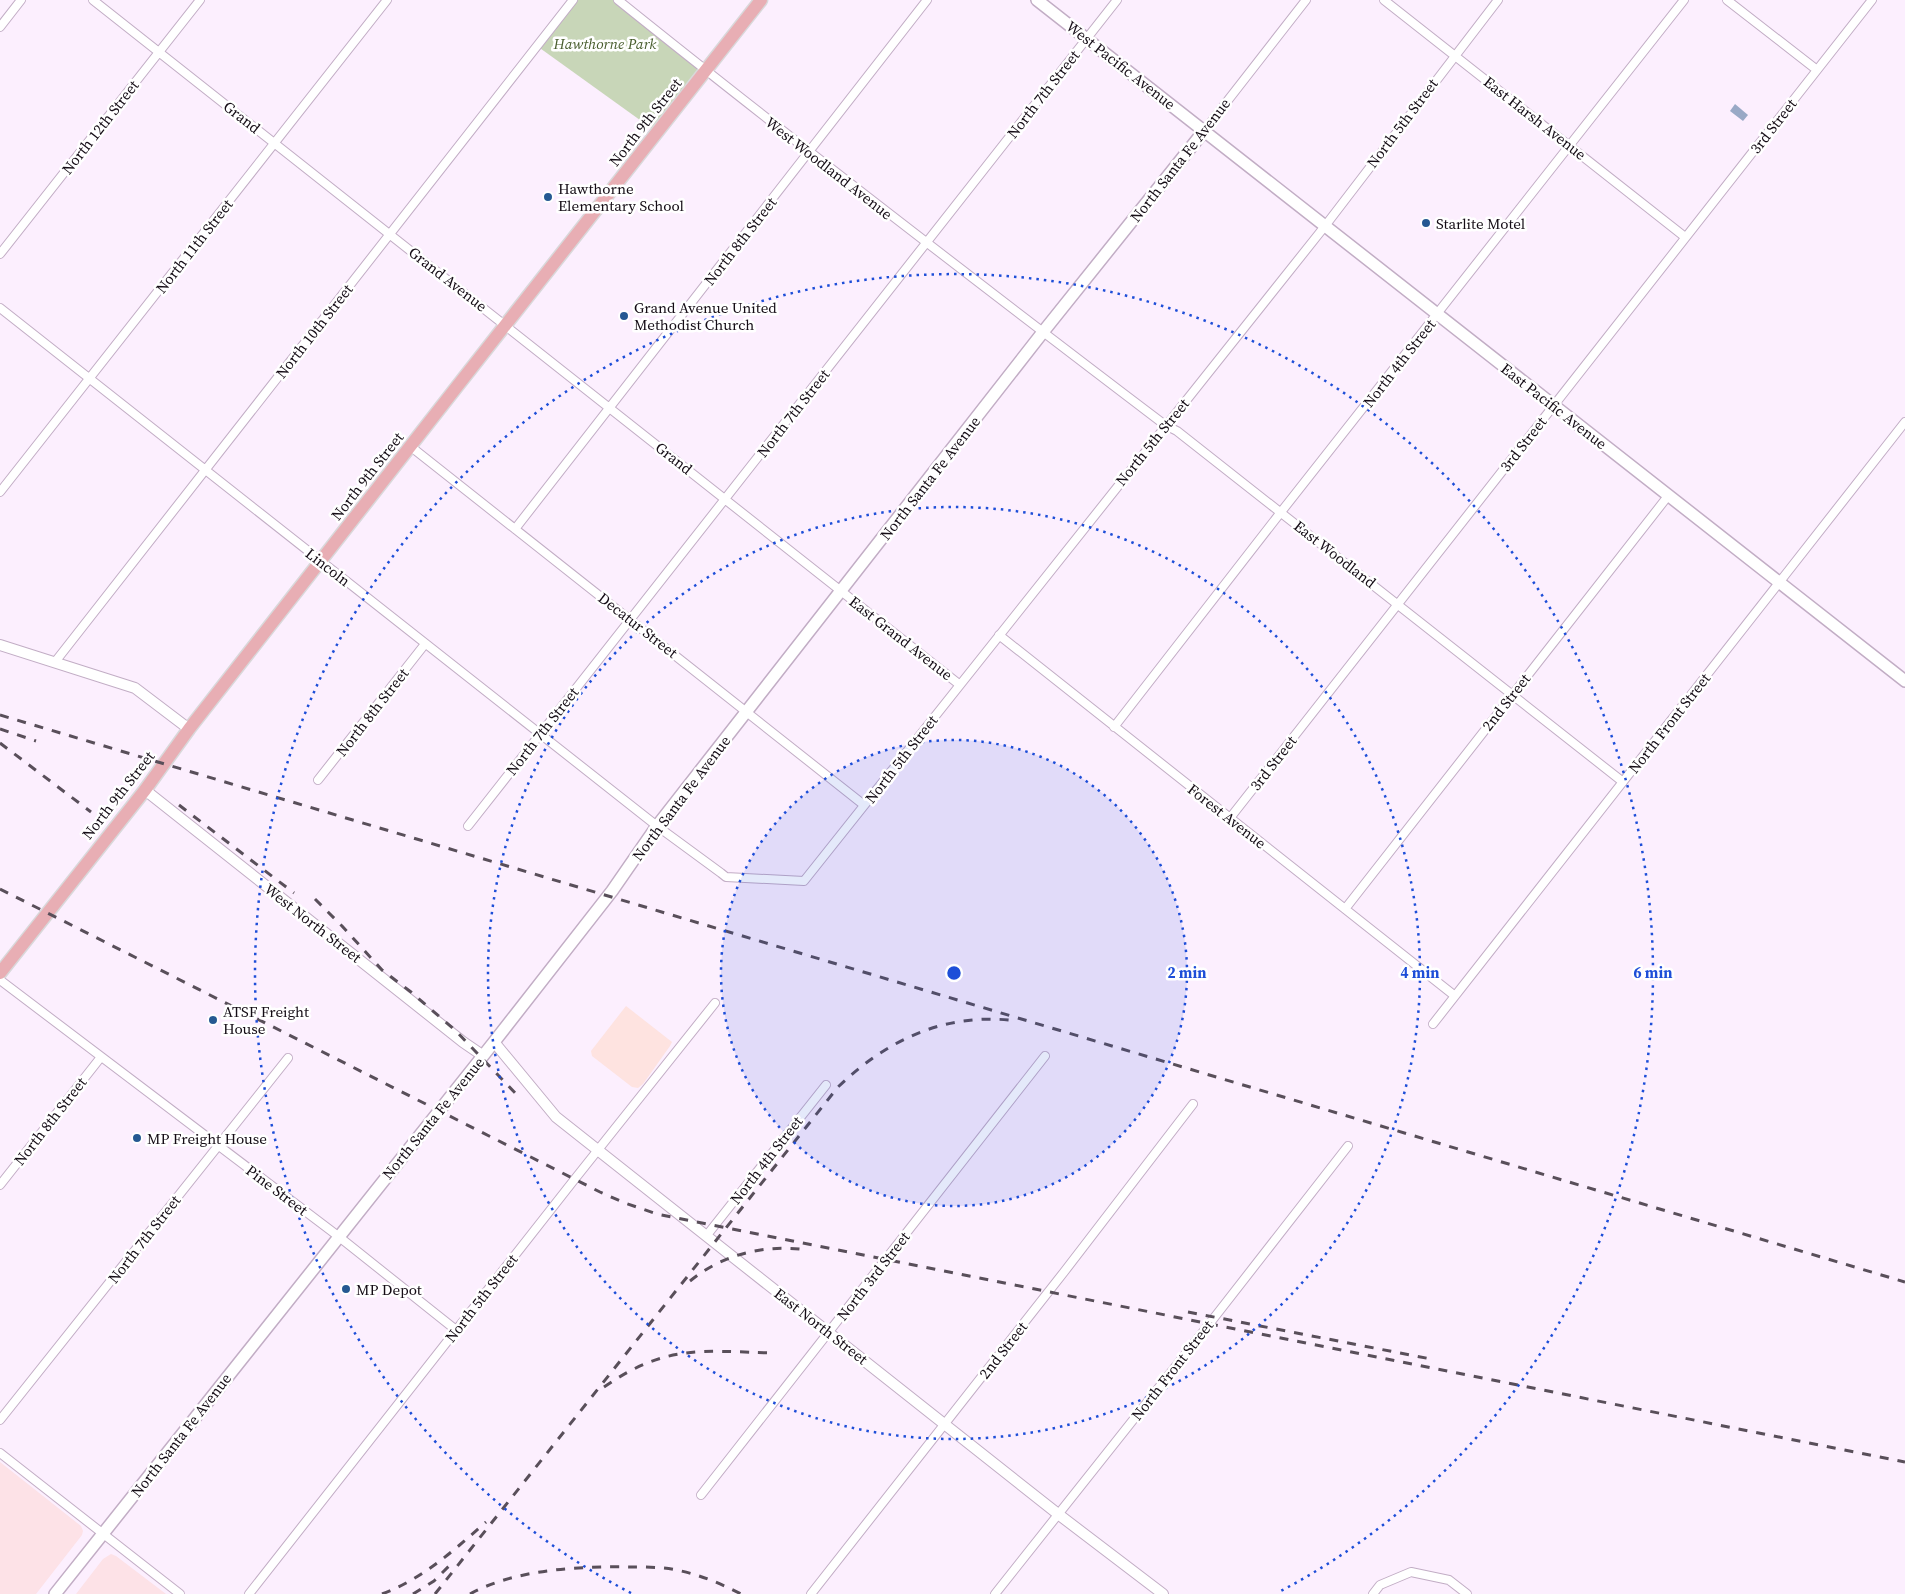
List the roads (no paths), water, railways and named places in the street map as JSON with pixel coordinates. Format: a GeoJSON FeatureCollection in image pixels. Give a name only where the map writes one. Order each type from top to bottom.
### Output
{"type":"FeatureCollection","features":[{"type":"Feature","properties":{"kind":"main road","name":"North 9th Street"},"geometry":{"type":"LineString","coordinates":[[0,973],[145,790],[189,729],[410,446],[761,0]]}},
{"type":"Feature","properties":{"kind":"main road","name":"West Pacific Avenue"},"geometry":{"type":"LineString","coordinates":[[1037,0],[1204,131]]}},
{"type":"Feature","properties":{"kind":"main road","name":"East Pacific Avenue"},"geometry":{"type":"LineString","coordinates":[[1204,131],[1905,681]]}},
{"type":"Feature","properties":{"kind":"main road","name":"North Santa Fe Avenue"},"geometry":{"type":"LineString","coordinates":[[55,1594],[494,1042],[612,891],[657,826],[1043,332],[1204,131]]}},
{"type":"Feature","properties":{"kind":"street"},"geometry":{"type":"LineString","coordinates":[[0,27],[21,0]]}},
{"type":"Feature","properties":{"kind":"street","name":"Grand"},"geometry":{"type":"LineString","coordinates":[[93,0],[391,234]]}},
{"type":"Feature","properties":{"kind":"street","name":"North 12th Street"},"geometry":{"type":"LineString","coordinates":[[0,254],[200,0]]}},
{"type":"Feature","properties":{"kind":"street","name":"North 11th Street"},"geometry":{"type":"LineString","coordinates":[[0,492],[387,0]]}},
{"type":"Feature","properties":{"kind":"street","name":"North 10th Street"},"geometry":{"type":"LineString","coordinates":[[55,662],[573,0]]}},
{"type":"Feature","properties":{"kind":"street","name":"West Woodland Avenue"},"geometry":{"type":"LineString","coordinates":[[618,0],[809,152],[1043,332]]}},
{"type":"Feature","properties":{"kind":"street","name":"North 8th Street"},"geometry":{"type":"LineString","coordinates":[[515,529],[927,0]]}},
{"type":"Feature","properties":{"kind":"street","name":"North 7th Street"},"geometry":{"type":"LineString","coordinates":[[468,826],[1117,0]]}},
{"type":"Feature","properties":{"kind":"street","name":"North Santa Fe Avenue"},"geometry":{"type":"LineString","coordinates":[[1204,131],[1306,0]]}},
{"type":"Feature","properties":{"kind":"street","name":"East Harsh Avenue"},"geometry":{"type":"LineString","coordinates":[[1384,0],[1685,238]]}},
{"type":"Feature","properties":{"kind":"street","name":"North 5th Street"},"geometry":{"type":"LineString","coordinates":[[804,881],[1325,226],[1454,55],[1498,0]]}},
{"type":"Feature","properties":{"kind":"street","name":"North 4th Street"},"geometry":{"type":"LineString","coordinates":[[1114,727],[1684,0]]}},
{"type":"Feature","properties":{"kind":"street"},"geometry":{"type":"LineString","coordinates":[[1727,0],[1817,70]]}},
{"type":"Feature","properties":{"kind":"street","name":"3rd Street"},"geometry":{"type":"LineString","coordinates":[[1230,818],[1872,0]]}},
{"type":"Feature","properties":{"kind":"street","name":"Grand Avenue"},"geometry":{"type":"LineString","coordinates":[[391,234],[506,324]]}},
{"type":"Feature","properties":{"kind":"street","name":"Lincoln"},"geometry":{"type":"LineString","coordinates":[[0,308],[657,826],[726,877],[804,881]]}},
{"type":"Feature","properties":{"kind":"street","name":"Grand"},"geometry":{"type":"LineString","coordinates":[[506,324],[842,591]]}},
{"type":"Feature","properties":{"kind":"street","name":"East Woodland"},"geometry":{"type":"LineString","coordinates":[[1043,332],[1165,425],[1177,430],[1623,782]]}},
{"type":"Feature","properties":{"kind":"street","name":"North Front Street"},"geometry":{"type":"LineString","coordinates":[[1433,1024],[1905,422]]}},
{"type":"Feature","properties":{"kind":"street","name":"Decatur Street"},"geometry":{"type":"LineString","coordinates":[[410,446],[864,805]]}},
{"type":"Feature","properties":{"kind":"street","name":"2nd Street"},"geometry":{"type":"LineString","coordinates":[[1345,909],[1668,496]]}},
{"type":"Feature","properties":{"kind":"street","name":"East Grand Avenue"},"geometry":{"type":"LineString","coordinates":[[842,591],[960,684]]}},
{"type":"Feature","properties":{"kind":"street","name":"Forest Avenue"},"geometry":{"type":"LineString","coordinates":[[999,636],[1455,996]]}},
{"type":"Feature","properties":{"kind":"street","name":"North 8th Street"},"geometry":{"type":"LineString","coordinates":[[318,780],[425,644]]}},
{"type":"Feature","properties":{"kind":"street"},"geometry":{"type":"LineString","coordinates":[[0,645],[135,688],[189,729]]}},
{"type":"Feature","properties":{"kind":"street","name":"West North Street"},"geometry":{"type":"LineString","coordinates":[[145,790],[463,1042],[482,1055]]}},
{"type":"Feature","properties":{"kind":"street","name":"Pine Street"},"geometry":{"type":"LineString","coordinates":[[0,980],[338,1236],[456,1330]]}},
{"type":"Feature","properties":{"kind":"street","name":"North 5th Street"},"geometry":{"type":"LineString","coordinates":[[248,1594],[715,1004]]}},
{"type":"Feature","properties":{"kind":"street","name":"East North Street"},"geometry":{"type":"LineString","coordinates":[[494,1042],[556,1117],[1058,1514],[1163,1594]]}},
{"type":"Feature","properties":{"kind":"street","name":"North 3rd Street"},"geometry":{"type":"LineString","coordinates":[[701,1495],[1045,1056]]}},
{"type":"Feature","properties":{"kind":"street","name":"North 8th Street"},"geometry":{"type":"LineString","coordinates":[[0,1185],[101,1057]]}},
{"type":"Feature","properties":{"kind":"street","name":"North 7th Street"},"geometry":{"type":"LineString","coordinates":[[0,1420],[288,1058]]}},
{"type":"Feature","properties":{"kind":"street","name":"North 4th Street"},"geometry":{"type":"LineString","coordinates":[[707,1235],[826,1085]]}},
{"type":"Feature","properties":{"kind":"street","name":"2nd Street"},"geometry":{"type":"LineString","coordinates":[[810,1594],[1064,1272],[1193,1104]]}},
{"type":"Feature","properties":{"kind":"street","name":"North Front Street"},"geometry":{"type":"LineString","coordinates":[[995,1594],[1210,1324],[1348,1146]]}},
{"type":"Feature","properties":{"kind":"street"},"geometry":{"type":"LineString","coordinates":[[0,1453],[180,1594]]}},
{"type":"Feature","properties":{"kind":"street"},"geometry":{"type":"LineString","coordinates":[[1373,1594],[1380,1585],[1412,1572],[1449,1580],[1467,1594]]}},
{"type":"Feature","properties":{"kind":"water"},"geometry":{"type":"Polygon","coordinates":[[[1735,104],[1748,115],[1743,121],[1730,111],[1735,104]]]}},
{"type":"Feature","properties":{"kind":"railway"},"geometry":{"type":"LineString","coordinates":[[0,715],[1905,1282]]}},
{"type":"Feature","properties":{"kind":"railway"},"geometry":{"type":"LineString","coordinates":[[0,729],[36,741]]}},
{"type":"Feature","properties":{"kind":"railway"},"geometry":{"type":"LineString","coordinates":[[0,743],[91,812]]}},
{"type":"Feature","properties":{"kind":"railway"},"geometry":{"type":"LineString","coordinates":[[179,805],[294,893]]}},
{"type":"Feature","properties":{"kind":"railway"},"geometry":{"type":"LineString","coordinates":[[0,889],[600,1192],[657,1214],[1905,1462]]}},
{"type":"Feature","properties":{"kind":"railway"},"geometry":{"type":"LineString","coordinates":[[315,899],[382,970],[456,1031],[519,1097]]}},
{"type":"Feature","properties":{"kind":"railway"},"geometry":{"type":"LineString","coordinates":[[435,1594],[838,1087],[875,1056],[916,1034],[960,1021],[984,1019],[1009,1020]]}},
{"type":"Feature","properties":{"kind":"railway"},"geometry":{"type":"LineString","coordinates":[[690,1281],[716,1264],[745,1253],[776,1249],[807,1250]]}},
{"type":"Feature","properties":{"kind":"railway"},"geometry":{"type":"LineString","coordinates":[[1188,1312],[1431,1359]]}},
{"type":"Feature","properties":{"kind":"railway"},"geometry":{"type":"LineString","coordinates":[[604,1387],[626,1373],[647,1363],[685,1353],[725,1351],[772,1353]]}},
{"type":"Feature","properties":{"kind":"railway"},"geometry":{"type":"LineString","coordinates":[[382,1594],[425,1572],[486,1522]]}},
{"type":"Feature","properties":{"kind":"railway"},"geometry":{"type":"LineString","coordinates":[[413,1594],[434,1581],[454,1561]]}},
{"type":"Feature","properties":{"kind":"railway"},"geometry":{"type":"LineString","coordinates":[[470,1594],[507,1579],[528,1574],[591,1567],[666,1568],[694,1574],[741,1594]]}},
{"type":"Feature","properties":{"kind":"place","name":"Hawthorne Elementary School"},"geometry":{"type":"Point","coordinates":[548,197]}},
{"type":"Feature","properties":{"kind":"place","name":"Starlite Motel"},"geometry":{"type":"Point","coordinates":[1426,223]}},
{"type":"Feature","properties":{"kind":"place","name":"Grand Avenue United Methodist Church"},"geometry":{"type":"Point","coordinates":[624,316]}},
{"type":"Feature","properties":{"kind":"place","name":"ATSF Freight House"},"geometry":{"type":"Point","coordinates":[213,1020]}},
{"type":"Feature","properties":{"kind":"place","name":"MP Freight House"},"geometry":{"type":"Point","coordinates":[137,1138]}},
{"type":"Feature","properties":{"kind":"place","name":"MP Depot"},"geometry":{"type":"Point","coordinates":[346,1289]}},
{"type":"Feature","properties":{"kind":"park label","name":"Hawthorne Park"},"geometry":{"type":"Point","coordinates":[605,43]}}]}
